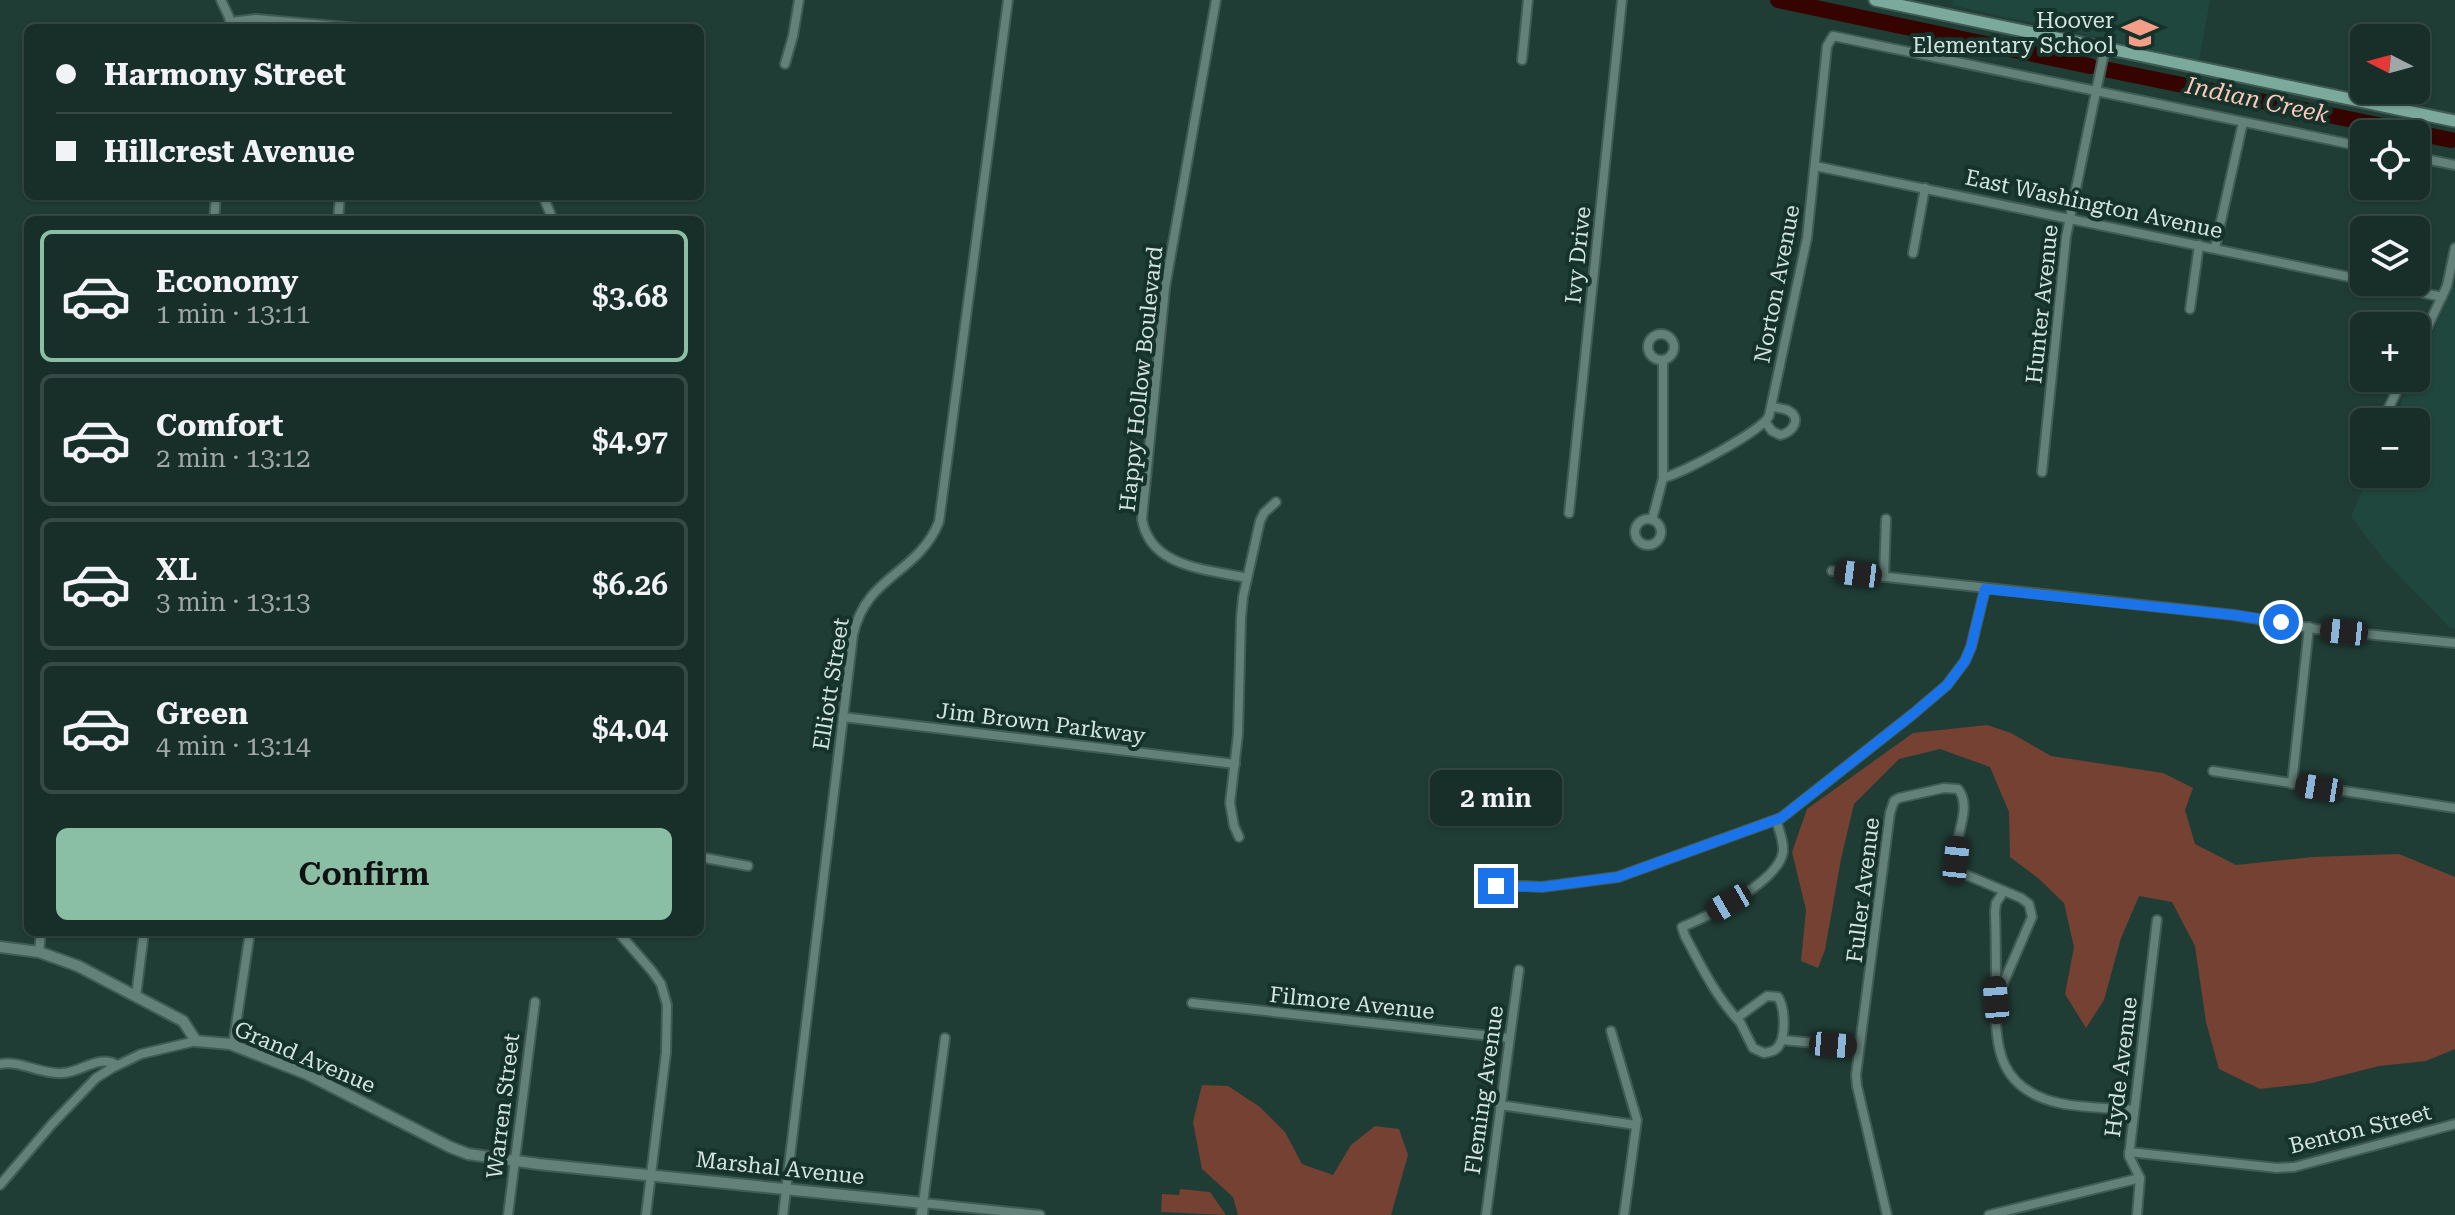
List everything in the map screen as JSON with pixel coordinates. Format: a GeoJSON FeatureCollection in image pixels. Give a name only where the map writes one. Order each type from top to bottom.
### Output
{"type":"FeatureCollection","features":[{"type":"Feature","properties":{"kind":"main road"},"geometry":{"type":"LineString","coordinates":[[1875,0],[2455,121]]}},
{"type":"Feature","properties":{"kind":"street"},"geometry":{"type":"LineString","coordinates":[[221,0],[231,24]]}},
{"type":"Feature","properties":{"kind":"street"},"geometry":{"type":"LineString","coordinates":[[785,64],[799,0]]}},
{"type":"Feature","properties":{"kind":"street","name":"Elliott Street"},"geometry":{"type":"LineString","coordinates":[[783,1215],[853,635],[861,610],[876,589],[921,553],[939,522],[1008,0]]}},
{"type":"Feature","properties":{"kind":"street","name":"Happy Hollow Boulevard"},"geometry":{"type":"LineString","coordinates":[[1216,0],[1165,288],[1142,519],[1149,539],[1162,555],[1181,563],[1247,578]]}},
{"type":"Feature","properties":{"kind":"street"},"geometry":{"type":"LineString","coordinates":[[1522,60],[1528,0]]}},
{"type":"Feature","properties":{"kind":"street","name":"Ivy Drive"},"geometry":{"type":"LineString","coordinates":[[1569,513],[1622,0]]}},
{"type":"Feature","properties":{"kind":"street"},"geometry":{"type":"LineString","coordinates":[[235,24],[256,19],[313,24]]}},
{"type":"Feature","properties":{"kind":"street","name":"Norton Avenue"},"geometry":{"type":"LineString","coordinates":[[1766,423],[1807,238],[1827,46],[1833,36],[2096,92]]}},
{"type":"Feature","properties":{"kind":"street","name":"Hunter Avenue"},"geometry":{"type":"LineString","coordinates":[[2042,472],[2070,218],[2105,48]]}},
{"type":"Feature","properties":{"kind":"street"},"geometry":{"type":"LineString","coordinates":[[2096,92],[2350,144]]}},
{"type":"Feature","properties":{"kind":"street"},"geometry":{"type":"LineString","coordinates":[[2215,248],[2243,122]]}},
{"type":"Feature","properties":{"kind":"street"},"geometry":{"type":"LineString","coordinates":[[2430,160],[2455,165]]}},
{"type":"Feature","properties":{"kind":"street","name":"East Washington Avenue"},"geometry":{"type":"LineString","coordinates":[[1815,166],[2350,277]]}},
{"type":"Feature","properties":{"kind":"street"},"geometry":{"type":"LineString","coordinates":[[1913,253],[1925,188]]}},
{"type":"Feature","properties":{"kind":"street"},"geometry":{"type":"LineString","coordinates":[[2190,309],[2199,245]]}},
{"type":"Feature","properties":{"kind":"street"},"geometry":{"type":"LineString","coordinates":[[2430,322],[2442,297],[2455,248]]}},
{"type":"Feature","properties":{"kind":"street"},"geometry":{"type":"LineString","coordinates":[[2430,294],[2442,297]]}},
{"type":"Feature","properties":{"kind":"street"},"geometry":{"type":"LineString","coordinates":[[1652,520],[1663,478],[1663,361]]}},
{"type":"Feature","properties":{"kind":"street"},"geometry":{"type":"LineString","coordinates":[[1663,478],[1678,474],[1766,423],[1780,435],[1790,433],[1794,429],[1795,418],[1788,410],[1772,407]]}},
{"type":"Feature","properties":{"kind":"street"},"geometry":{"type":"LineString","coordinates":[[1239,837],[1230,803],[1239,713],[1241,618],[1260,521],[1276,502]]}},
{"type":"Feature","properties":{"kind":"street"},"geometry":{"type":"LineString","coordinates":[[1884,577],[1886,519]]}},
{"type":"Feature","properties":{"kind":"street"},"geometry":{"type":"LineString","coordinates":[[1832,571],[2234,615],[2309,627],[2455,643]]}},
{"type":"Feature","properties":{"kind":"street"},"geometry":{"type":"LineString","coordinates":[[1482,884],[1542,887],[1618,877],[1776,820],[1947,685],[1965,661],[1971,647],[1985,589]]}},
{"type":"Feature","properties":{"kind":"street"},"geometry":{"type":"LineString","coordinates":[[2292,784],[2309,627]]}},
{"type":"Feature","properties":{"kind":"street","name":"Jim Brown Parkway"},"geometry":{"type":"LineString","coordinates":[[843,717],[1235,764]]}},
{"type":"Feature","properties":{"kind":"street"},"geometry":{"type":"LineString","coordinates":[[2213,771],[2455,808]]}},
{"type":"Feature","properties":{"kind":"street","name":"Fuller Avenue"},"geometry":{"type":"LineString","coordinates":[[1887,1215],[1857,1086],[1859,1047],[1894,801],[1944,788],[1958,789],[1963,800],[1957,865],[1964,874],[2029,904],[2032,917],[1996,1000]]}},
{"type":"Feature","properties":{"kind":"street"},"geometry":{"type":"LineString","coordinates":[[1737,1018],[1767,996],[1778,997],[1782,1009],[1782,1040],[1769,1053],[1753,1048],[1737,1018],[1724,1004],[1682,927],[1729,903],[1773,870],[1783,848],[1776,820]]}},
{"type":"Feature","properties":{"kind":"street"},"geometry":{"type":"LineString","coordinates":[[704,858],[748,866]]}},
{"type":"Feature","properties":{"kind":"street"},"geometry":{"type":"LineString","coordinates":[[2004,891],[1996,903],[1995,912],[1995,1037],[2009,1072],[2037,1096],[2060,1103],[2134,1110]]}},
{"type":"Feature","properties":{"kind":"street","name":"Hyde Avenue"},"geometry":{"type":"LineString","coordinates":[[2137,1215],[2140,1178],[2129,1152],[2157,920]]}},
{"type":"Feature","properties":{"kind":"street"},"geometry":{"type":"LineString","coordinates":[[39,952],[41,936]]}},
{"type":"Feature","properties":{"kind":"street"},"geometry":{"type":"LineString","coordinates":[[136,996],[144,936]]}},
{"type":"Feature","properties":{"kind":"street"},"geometry":{"type":"LineString","coordinates":[[233,1045],[249,936]]}},
{"type":"Feature","properties":{"kind":"street"},"geometry":{"type":"LineString","coordinates":[[621,936],[661,984],[667,1005],[667,1043],[646,1215]]}},
{"type":"Feature","properties":{"kind":"street"},"geometry":{"type":"LineString","coordinates":[[0,947],[39,952],[78,966],[183,1021],[196,1041],[156,1050],[117,1065],[85,1088],[0,1185]]}},
{"type":"Feature","properties":{"kind":"street","name":"Fleming Avenue"},"geometry":{"type":"LineString","coordinates":[[1486,1215],[1519,970]]}},
{"type":"Feature","properties":{"kind":"street","name":"Warren Street"},"geometry":{"type":"LineString","coordinates":[[508,1215],[535,1002]]}},
{"type":"Feature","properties":{"kind":"street","name":"Filmore Avenue"},"geometry":{"type":"LineString","coordinates":[[1192,1003],[1509,1038]]}},
{"type":"Feature","properties":{"kind":"street"},"geometry":{"type":"LineString","coordinates":[[1611,1031],[1631,1096],[1636,1125],[1624,1215]]}},
{"type":"Feature","properties":{"kind":"street"},"geometry":{"type":"LineString","coordinates":[[922,1215],[945,1038]]}},
{"type":"Feature","properties":{"kind":"street"},"geometry":{"type":"LineString","coordinates":[[1782,1040],[1859,1047]]}},
{"type":"Feature","properties":{"kind":"street","name":"Grand Avenue"},"geometry":{"type":"LineString","coordinates":[[196,1041],[233,1045],[327,1084],[468,1154],[515,1161]]}},
{"type":"Feature","properties":{"kind":"street"},"geometry":{"type":"LineString","coordinates":[[0,1064],[19,1064],[55,1073],[110,1060],[117,1065]]}},
{"type":"Feature","properties":{"kind":"street"},"geometry":{"type":"LineString","coordinates":[[1500,1105],[1636,1125]]}},
{"type":"Feature","properties":{"kind":"street","name":"Benton Street"},"geometry":{"type":"LineString","coordinates":[[2129,1152],[2277,1168],[2294,1167],[2455,1124]]}},
{"type":"Feature","properties":{"kind":"street","name":"Marshal Avenue"},"geometry":{"type":"LineString","coordinates":[[515,1161],[1040,1215]]}},
{"type":"Feature","properties":{"kind":"street"},"geometry":{"type":"LineString","coordinates":[[1989,1215],[2140,1178]]}},
{"type":"Feature","properties":{"kind":"shaded area","name":"Hoover Elementary School"},"geometry":{"type":"Polygon","coordinates":[[[1954,0],[2210,0],[2199,60],[1952,5],[1954,0]]]}},
{"type":"Feature","properties":{"kind":"shaded area"},"geometry":{"type":"Polygon","coordinates":[[[2453,287],[2455,629],[2449,627],[2384,560],[2351,516],[2364,488],[2430,488],[2430,408],[2399,408],[2406,392],[2430,392],[2430,338],[2453,287]]]}},
{"type":"Feature","properties":{"kind":"shaded area"},"geometry":{"type":"Polygon","coordinates":[[[1987,725],[2011,733],[2051,756],[2163,773],[2193,788],[2185,810],[2195,844],[2236,865],[2313,857],[2399,854],[2455,877],[2455,1049],[2426,1061],[2379,1066],[2312,1083],[2260,1089],[2219,1069],[2206,1022],[2195,946],[2172,902],[2139,896],[2121,938],[2104,1000],[2086,1028],[2065,994],[2074,947],[2064,903],[2010,857],[2009,812],[1990,767],[1940,749],[1899,759],[1854,804],[1825,950],[1818,968],[1801,961],[1806,910],[1792,852],[1807,809],[1913,733],[1987,725]]]}},
{"type":"Feature","properties":{"kind":"shaded area"},"geometry":{"type":"Polygon","coordinates":[[[1202,1085],[1228,1086],[1260,1107],[1285,1132],[1302,1164],[1333,1175],[1351,1145],[1375,1126],[1399,1129],[1408,1155],[1391,1215],[1238,1215],[1233,1197],[1202,1169],[1193,1122],[1202,1085]]]}},
{"type":"Feature","properties":{"kind":"shaded area"},"geometry":{"type":"Polygon","coordinates":[[[1180,1189],[1210,1192],[1226,1215],[1161,1212],[1162,1194],[1179,1195],[1180,1189]]]}},
{"type":"Feature","properties":{"kind":"waterway","name":"Indian Creek"},"geometry":{"type":"LineString","coordinates":[[1778,0],[2090,66]]}},
{"type":"Feature","properties":{"kind":"waterway","name":"Indian Creek"},"geometry":{"type":"LineString","coordinates":[[2109,70],[2451,140]]}},
{"type":"Feature","properties":{"kind":"place","name":"Hoover Elementary School"},"geometry":{"type":"Point","coordinates":[2140,33]}},
{"type":"Feature","properties":{"kind":"route"},"geometry":{"type":"LineString","coordinates":[[1496,886],[1529,888],[1618,877],[1781,818],[1947,685],[1965,661],[1971,647],[1985,589],[2281,622]]}}]}
